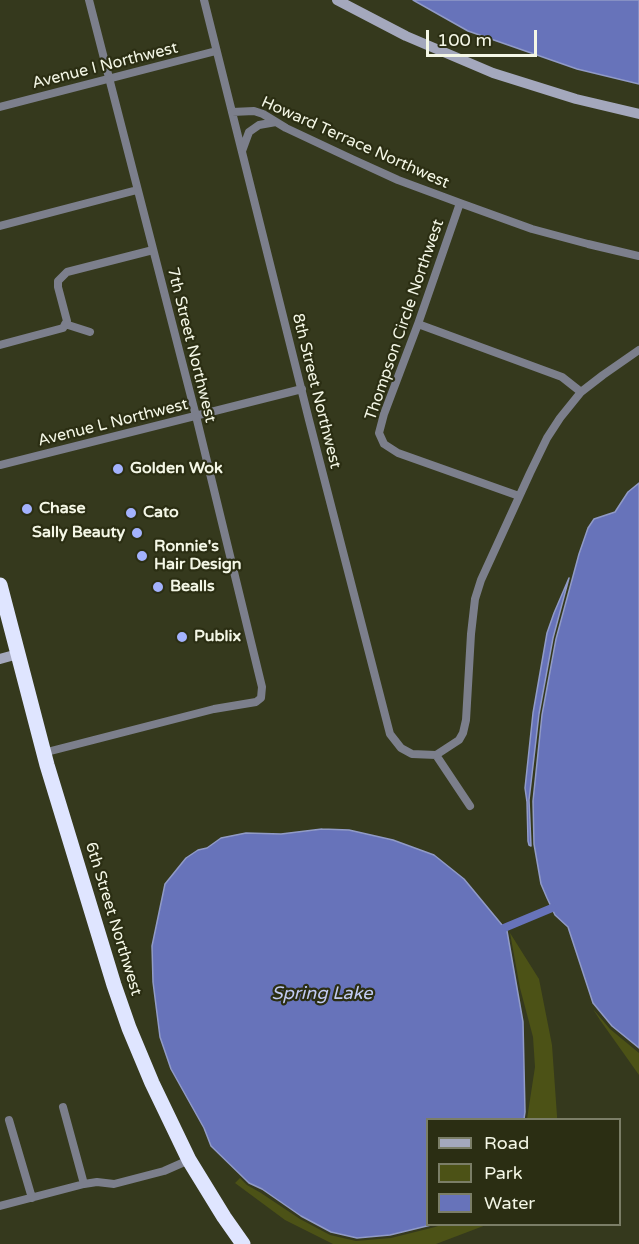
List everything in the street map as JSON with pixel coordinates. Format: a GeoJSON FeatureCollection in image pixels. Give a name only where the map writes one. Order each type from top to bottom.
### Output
{"type":"FeatureCollection","features":[{"type":"Feature","properties":{"kind":"highway","name":"6th Street Northwest"},"geometry":{"type":"LineString","coordinates":[[0,585],[69,841],[126,1020],[152,1083],[189,1160],[243,1244]]}},
{"type":"Feature","properties":{"kind":"main road"},"geometry":{"type":"LineString","coordinates":[[337,0],[406,36],[493,73],[576,99],[639,114]]}},
{"type":"Feature","properties":{"kind":"main road"},"geometry":{"type":"LineString","coordinates":[[0,658],[18,654]]}},
{"type":"Feature","properties":{"kind":"street","name":"7th Street Northwest"},"geometry":{"type":"LineString","coordinates":[[44,753],[214,709],[250,704],[261,698],[262,682],[89,0]]}},
{"type":"Feature","properties":{"kind":"street","name":"8th Street Northwest"},"geometry":{"type":"LineString","coordinates":[[204,0],[390,734],[401,748],[411,754],[436,756]]}},
{"type":"Feature","properties":{"kind":"street","name":"Avenue I Northwest"},"geometry":{"type":"LineString","coordinates":[[0,107],[216,51]]}},
{"type":"Feature","properties":{"kind":"street","name":"Howard Terrace Northwest"},"geometry":{"type":"LineString","coordinates":[[232,112],[254,111],[263,114],[398,180],[532,229],[639,256]]}},
{"type":"Feature","properties":{"kind":"street"},"geometry":{"type":"LineString","coordinates":[[242,152],[249,132],[260,124],[276,122]]}},
{"type":"Feature","properties":{"kind":"street"},"geometry":{"type":"LineString","coordinates":[[0,226],[137,190]]}},
{"type":"Feature","properties":{"kind":"street","name":"Thompson Circle Northwest"},"geometry":{"type":"LineString","coordinates":[[460,203],[380,433],[384,444],[398,453],[519,496]]}},
{"type":"Feature","properties":{"kind":"street"},"geometry":{"type":"LineString","coordinates":[[0,345],[63,328],[67,321],[58,281],[67,272],[153,250]]}},
{"type":"Feature","properties":{"kind":"street"},"geometry":{"type":"LineString","coordinates":[[65,324],[90,333]]}},
{"type":"Feature","properties":{"kind":"street"},"geometry":{"type":"LineString","coordinates":[[418,324],[562,377],[581,392]]}},
{"type":"Feature","properties":{"kind":"street"},"geometry":{"type":"LineString","coordinates":[[470,806],[436,756],[459,740],[463,733],[470,668],[471,626],[479,586],[519,496],[547,438],[560,418],[581,392],[639,350]]}},
{"type":"Feature","properties":{"kind":"street","name":"Avenue L Northwest"},"geometry":{"type":"LineString","coordinates":[[0,465],[302,389]]}},
{"type":"Feature","properties":{"kind":"street"},"geometry":{"type":"LineString","coordinates":[[63,1107],[84,1184]]}},
{"type":"Feature","properties":{"kind":"street"},"geometry":{"type":"LineString","coordinates":[[9,1120],[32,1197]]}},
{"type":"Feature","properties":{"kind":"street"},"geometry":{"type":"LineString","coordinates":[[0,1206],[84,1184],[97,1182],[114,1184],[164,1171],[189,1160]]}},
{"type":"Feature","properties":{"kind":"green space"},"geometry":{"type":"Polygon","coordinates":[[[510,933],[539,979],[552,1045],[557,1118],[527,1118],[535,1067],[533,1037],[520,988],[510,933]]]}},
{"type":"Feature","properties":{"kind":"green space"},"geometry":{"type":"Polygon","coordinates":[[[593,1009],[610,1029],[639,1053],[639,1075],[600,1020],[593,1009]]]}},
{"type":"Feature","properties":{"kind":"green space"},"geometry":{"type":"Polygon","coordinates":[[[240,1178],[247,1185],[300,1219],[330,1235],[356,1241],[391,1238],[437,1226],[483,1226],[436,1244],[333,1244],[285,1220],[235,1183],[240,1178]]]}},
{"type":"Feature","properties":{"kind":"water"},"geometry":{"type":"Polygon","coordinates":[[[413,0],[639,0],[639,84],[577,69],[468,31],[413,0]]]}},
{"type":"Feature","properties":{"kind":"water"},"geometry":{"type":"Polygon","coordinates":[[[639,483],[639,1048],[612,1026],[593,1003],[568,927],[555,915],[547,898],[541,884],[534,844],[533,801],[542,715],[556,639],[579,554],[588,528],[594,519],[615,512],[628,492],[639,483]]]}},
{"type":"Feature","properties":{"kind":"water"},"geometry":{"type":"Polygon","coordinates":[[[569,578],[553,638],[539,714],[529,800],[531,846],[528,841],[525,788],[533,713],[547,633],[569,578]]]}},
{"type":"Feature","properties":{"kind":"water","name":"Spring Lake"},"geometry":{"type":"Polygon","coordinates":[[[322,829],[349,830],[393,840],[434,855],[464,879],[507,931],[523,1022],[524,1118],[426,1118],[427,1226],[390,1235],[357,1238],[331,1232],[301,1216],[262,1189],[249,1183],[211,1146],[204,1128],[171,1069],[160,1037],[153,982],[152,946],[165,884],[186,858],[221,838],[246,833],[281,834],[322,829]]]}},
{"type":"Feature","properties":{"kind":"waterway"},"geometry":{"type":"LineString","coordinates":[[504,928],[552,908]]}},
{"type":"Feature","properties":{"kind":"place","name":"Golden Wok"},"geometry":{"type":"Point","coordinates":[118,469]}},
{"type":"Feature","properties":{"kind":"place","name":"Chase"},"geometry":{"type":"Point","coordinates":[27,509]}},
{"type":"Feature","properties":{"kind":"place","name":"Cato"},"geometry":{"type":"Point","coordinates":[131,513]}},
{"type":"Feature","properties":{"kind":"place","name":"Sally Beauty"},"geometry":{"type":"Point","coordinates":[137,533]}},
{"type":"Feature","properties":{"kind":"place","name":"Ronnie's Hair Design"},"geometry":{"type":"Point","coordinates":[142,556]}},
{"type":"Feature","properties":{"kind":"place","name":"Bealls"},"geometry":{"type":"Point","coordinates":[158,587]}},
{"type":"Feature","properties":{"kind":"place","name":"Publix"},"geometry":{"type":"Point","coordinates":[182,637]}}]}
